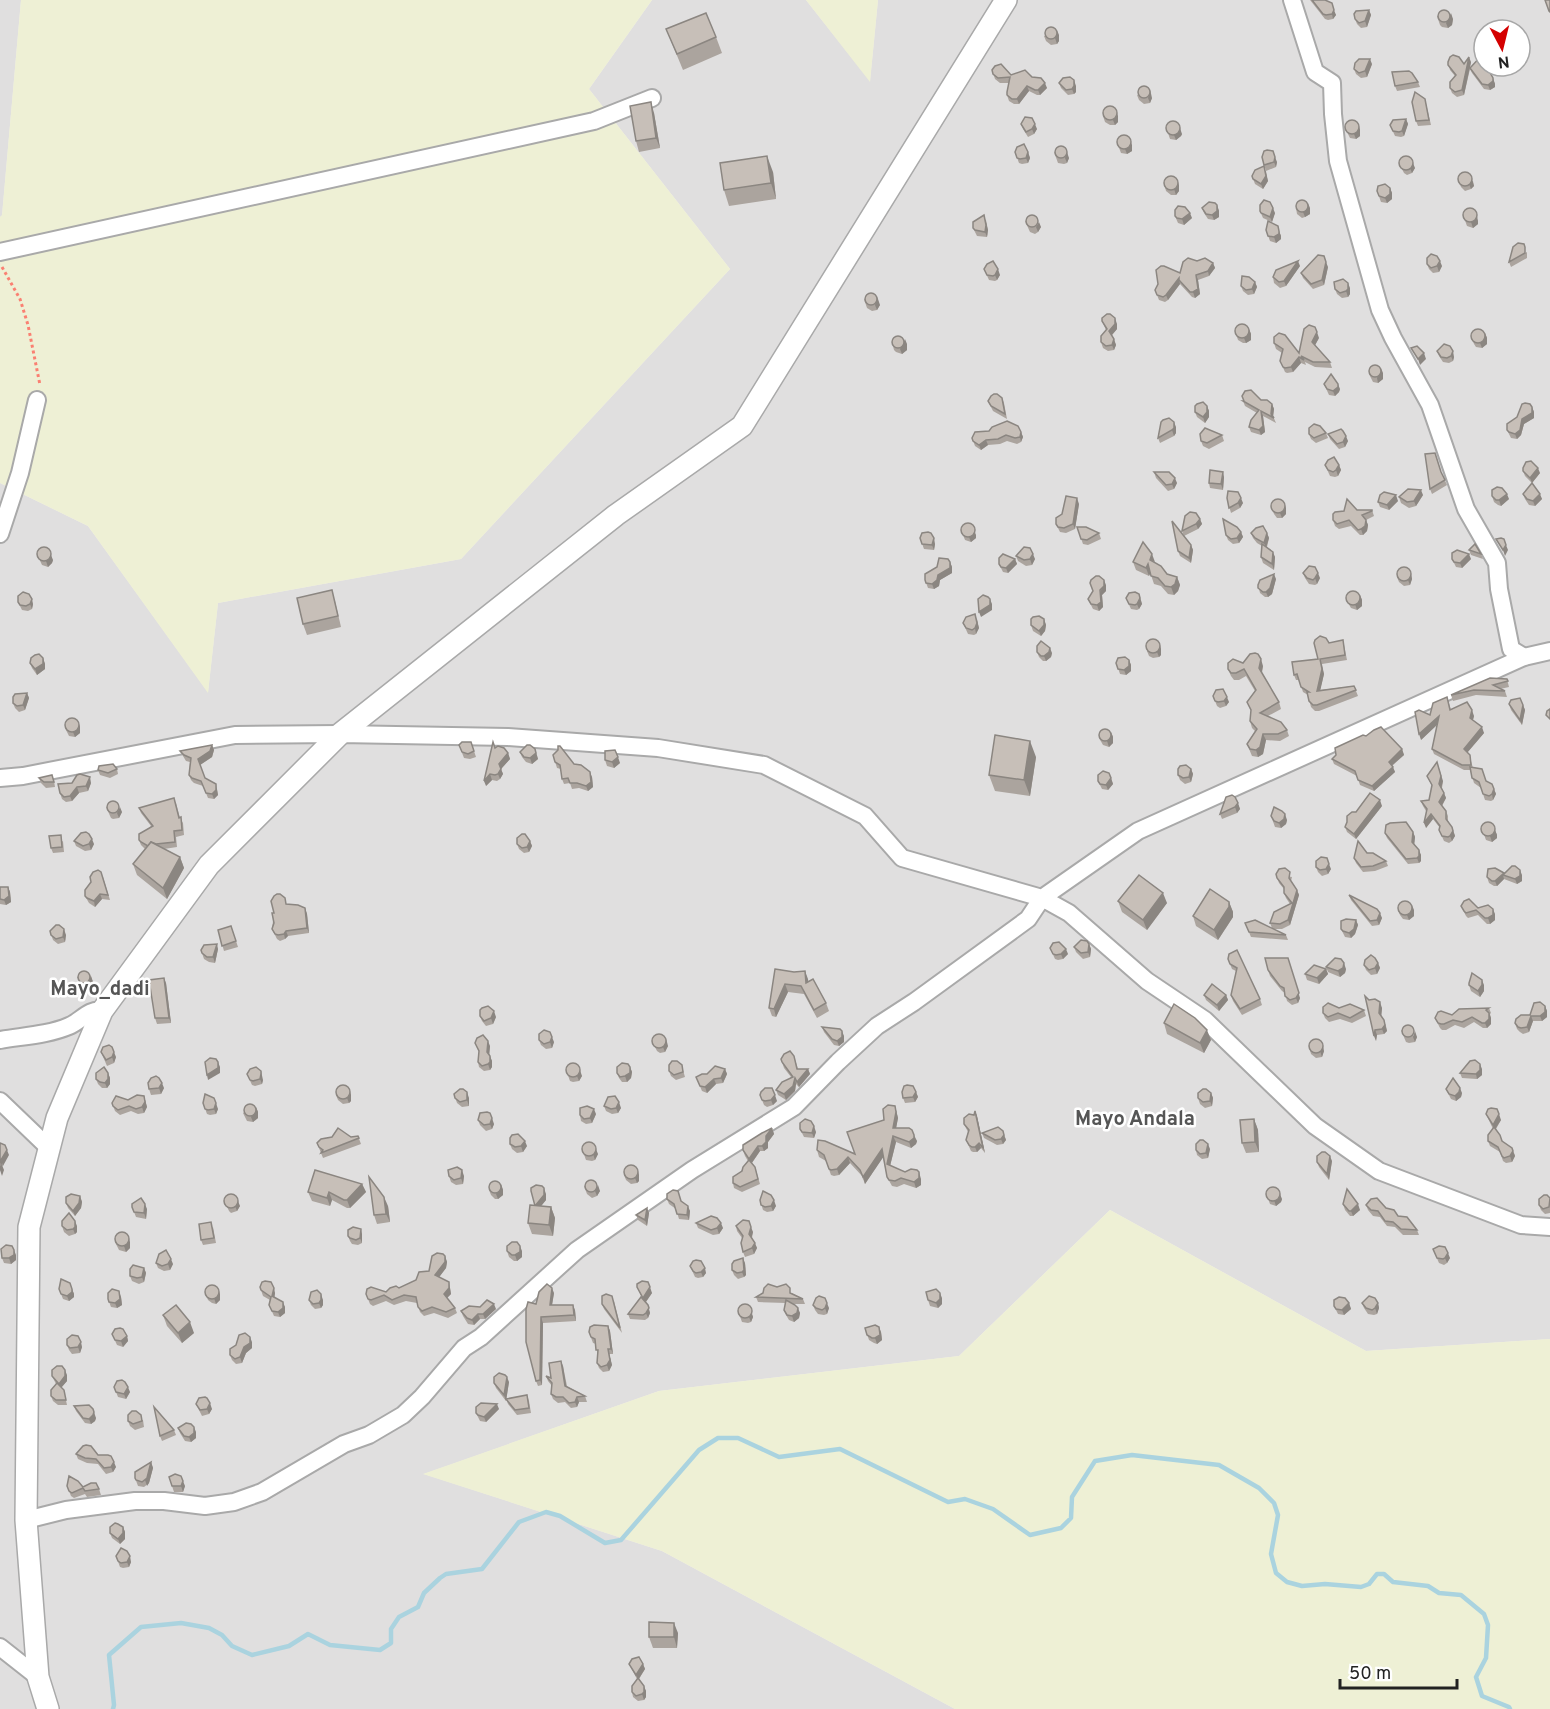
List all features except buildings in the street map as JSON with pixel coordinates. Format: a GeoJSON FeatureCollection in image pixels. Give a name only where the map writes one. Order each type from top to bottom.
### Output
{"type":"FeatureCollection","features":[{"type":"Feature","properties":{"kind":"street"},"geometry":{"type":"LineString","coordinates":[[48,1709],[38,1677],[26,1520],[29,1227],[57,1118],[102,1011],[209,865],[340,734],[616,515],[742,426],[1006,0]]}},
{"type":"Feature","properties":{"kind":"street"},"geometry":{"type":"LineString","coordinates":[[1292,0],[1315,72],[1332,83],[1338,161],[1380,310],[1392,338],[1430,405],[1466,509],[1497,563],[1499,589],[1511,649],[1524,657]]}},
{"type":"Feature","properties":{"kind":"street"},"geometry":{"type":"LineString","coordinates":[[0,252],[594,121],[652,98]]}},
{"type":"Feature","properties":{"kind":"street"},"geometry":{"type":"LineString","coordinates":[[0,534],[20,473],[37,400]]}},
{"type":"Feature","properties":{"kind":"street"},"geometry":{"type":"LineString","coordinates":[[26,1520],[66,1510],[135,1501],[164,1501],[205,1506],[234,1502],[262,1492],[344,1444],[369,1435],[403,1415],[464,1348],[481,1337],[578,1250],[692,1170],[794,1107],[877,1026],[914,1002],[1028,919],[1042,898],[1138,831],[1524,657],[1550,651]]}},
{"type":"Feature","properties":{"kind":"street"},"geometry":{"type":"LineString","coordinates":[[0,778],[23,776],[235,735],[508,737],[646,747],[764,765],[865,816],[902,858],[1042,898],[1069,913],[1147,981],[1205,1020],[1315,1126],[1379,1171],[1521,1225],[1550,1227]]}},
{"type":"Feature","properties":{"kind":"street"},"geometry":{"type":"LineString","coordinates":[[0,1040],[49,1032],[72,1025],[91,1012],[102,1011]]}},
{"type":"Feature","properties":{"kind":"street"},"geometry":{"type":"LineString","coordinates":[[0,1101],[49,1148]]}},
{"type":"Feature","properties":{"kind":"street"},"geometry":{"type":"LineString","coordinates":[[0,1647],[38,1677]]}},
{"type":"Feature","properties":{"kind":"path"},"geometry":{"type":"LineString","coordinates":[[0,263],[20,299],[28,325],[42,395],[37,400]]}},
{"type":"Feature","properties":{"kind":"shaded area"},"geometry":{"type":"Polygon","coordinates":[[[0,0],[21,0],[2,216],[0,217],[0,0]]]}},
{"type":"Feature","properties":{"kind":"shaded area"},"geometry":{"type":"Polygon","coordinates":[[[652,0],[806,0],[870,81],[878,0],[1550,0],[1550,1339],[1366,1351],[1110,1210],[959,1356],[659,1391],[424,1474],[662,1551],[955,1709],[0,1709],[0,483],[88,526],[208,692],[218,603],[461,559],[730,269],[589,89],[652,0]]]}},
{"type":"Feature","properties":{"kind":"green space"},"geometry":{"type":"Polygon","coordinates":[[[21,0],[652,0],[589,89],[730,269],[461,559],[218,603],[208,693],[88,526],[0,483],[0,217],[21,0]]]}},
{"type":"Feature","properties":{"kind":"green space"},"geometry":{"type":"Polygon","coordinates":[[[806,0],[878,0],[870,82],[806,0]]]}},
{"type":"Feature","properties":{"kind":"green space"},"geometry":{"type":"Polygon","coordinates":[[[1110,1210],[1366,1351],[1550,1339],[1550,1709],[955,1709],[662,1551],[423,1474],[659,1391],[959,1356],[1110,1210]]]}},
{"type":"Feature","properties":{"kind":"waterway"},"geometry":{"type":"LineString","coordinates":[[113,1709],[109,1655],[141,1627],[181,1623],[209,1628],[222,1635],[232,1646],[252,1655],[289,1646],[308,1634],[330,1645],[380,1650],[391,1643],[391,1629],[399,1617],[418,1607],[424,1593],[440,1578],[446,1574],[482,1569],[519,1522],[546,1512],[560,1516],[605,1543],[621,1540],[699,1450],[718,1438],[738,1438],[779,1457],[840,1449],[948,1502],[965,1499],[993,1509],[1030,1535],[1061,1528],[1071,1518],[1072,1497],[1095,1461],[1132,1455],[1219,1465],[1259,1488],[1274,1503],[1278,1515],[1271,1554],[1276,1573],[1287,1582],[1302,1586],[1325,1584],[1361,1587],[1369,1584],[1377,1574],[1384,1574],[1393,1582],[1428,1586],[1439,1593],[1461,1595],[1484,1614],[1488,1625],[1486,1658],[1476,1677],[1482,1696],[1510,1709]]}},
{"type":"Feature","properties":{"kind":"district","name":"Mayo_dadi"},"geometry":{"type":"Point","coordinates":[100,988]}},
{"type":"Feature","properties":{"kind":"district","name":"Mayo Andala"},"geometry":{"type":"Point","coordinates":[1135,1118]}}]}
